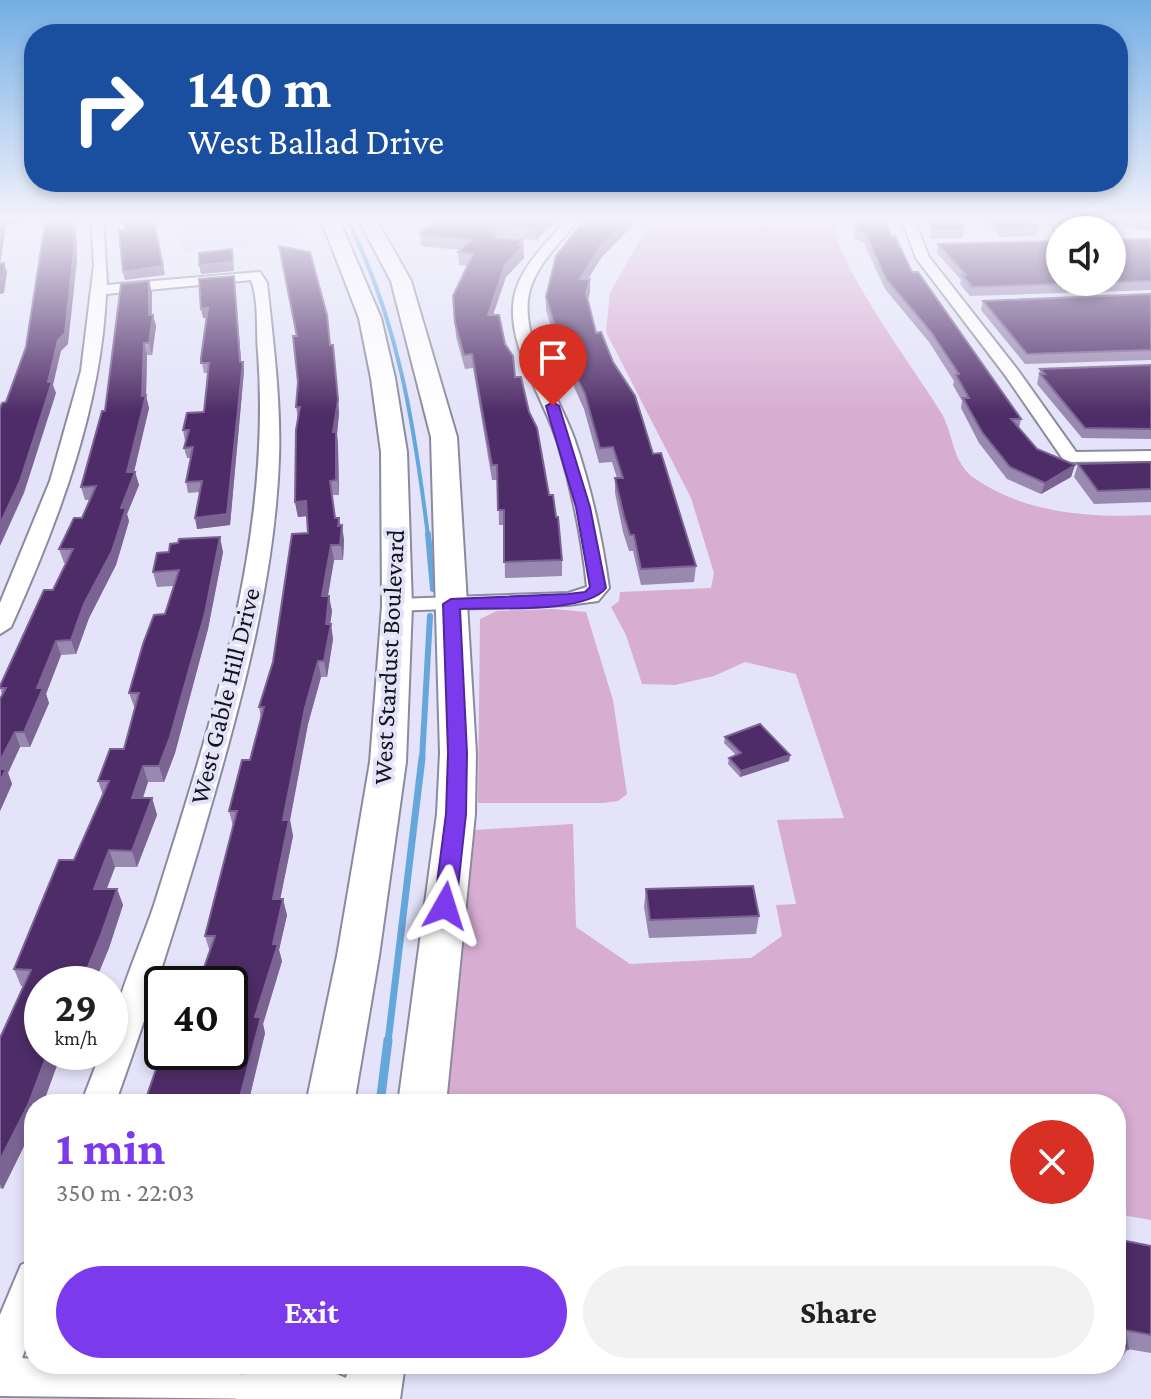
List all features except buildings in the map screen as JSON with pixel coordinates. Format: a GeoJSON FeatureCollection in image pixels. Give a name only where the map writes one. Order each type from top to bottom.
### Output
{"type":"FeatureCollection","features":[{"type":"Feature","properties":{"kind":"street"},"geometry":{"type":"LineString","coordinates":[[0,627],[22,581],[56,489],[84,386],[101,282]]}},
{"type":"Feature","properties":{"kind":"street","name":"West Gable Hill Drive"},"geometry":{"type":"LineString","coordinates":[[102,290],[181,282]]}},
{"type":"Feature","properties":{"kind":"street","name":"West Gable Hill Drive"},"geometry":{"type":"LineString","coordinates":[[102,1094],[154,954],[223,722],[260,548],[271,411],[260,282]]}},
{"type":"Feature","properties":{"kind":"street","name":"West Stardust Boulevard"},"geometry":{"type":"LineString","coordinates":[[332,1094],[388,762],[397,606],[394,452],[370,318],[356,282]]}},
{"type":"Feature","properties":{"kind":"street","name":"West Stardust Boulevard"},"geometry":{"type":"LineString","coordinates":[[401,282],[416,325],[444,437],[458,753],[456,814],[423,1094]]}},
{"type":"Feature","properties":{"kind":"street"},"geometry":{"type":"LineString","coordinates":[[397,606],[568,599],[590,596],[598,588],[595,557],[559,422],[521,321],[521,299],[527,282]]}},
{"type":"Feature","properties":{"kind":"street"},"geometry":{"type":"LineString","coordinates":[[950,282],[1018,372],[1071,458],[1151,456]]}},
{"type":"Feature","properties":{"kind":"street"},"geometry":{"type":"LineString","coordinates":[[0,1364],[24,1303]]}},
{"type":"Feature","properties":{"kind":"street"},"geometry":{"type":"LineString","coordinates":[[371,1399],[375,1374]]}},
{"type":"Feature","properties":{"kind":"street"},"geometry":{"type":"LineString","coordinates":[[0,1376],[269,1386],[327,1399]]}},
{"type":"Feature","properties":{"kind":"shaded area"},"geometry":{"type":"Polygon","coordinates":[[[616,282],[858,282],[942,414],[957,457],[974,478],[1015,499],[1060,511],[1105,516],[1151,515],[1151,1220],[1126,1216],[1126,1094],[445,1094],[475,830],[573,824],[576,927],[630,964],[751,958],[782,936],[776,905],[796,904],[777,820],[844,818],[796,674],[745,662],[714,676],[675,685],[642,684],[626,635],[611,607],[619,601],[620,592],[711,588],[714,573],[691,498],[606,332],[610,293],[616,282]]]}},
{"type":"Feature","properties":{"kind":"shaded area"},"geometry":{"type":"Polygon","coordinates":[[[554,609],[586,612],[613,700],[627,794],[618,801],[603,803],[478,803],[480,619],[497,611],[554,609]]]}},
{"type":"Feature","properties":{"kind":"waterway"},"geometry":{"type":"LineString","coordinates":[[374,282],[391,333],[410,412],[428,536]]}},
{"type":"Feature","properties":{"kind":"waterway"},"geometry":{"type":"LineString","coordinates":[[428,534],[433,589]]}},
{"type":"Feature","properties":{"kind":"waterway"},"geometry":{"type":"LineString","coordinates":[[422,760],[430,616]]}},
{"type":"Feature","properties":{"kind":"waterway"},"geometry":{"type":"LineString","coordinates":[[388,1042],[422,758]]}},
{"type":"Feature","properties":{"kind":"waterway"},"geometry":{"type":"LineString","coordinates":[[381,1094],[388,1040]]}},
{"type":"Feature","properties":{"kind":"route"},"geometry":{"type":"LineString","coordinates":[[445,906],[456,814],[458,753],[451,604],[568,599],[590,596],[598,588],[595,557],[583,507],[553,406]]}}]}
